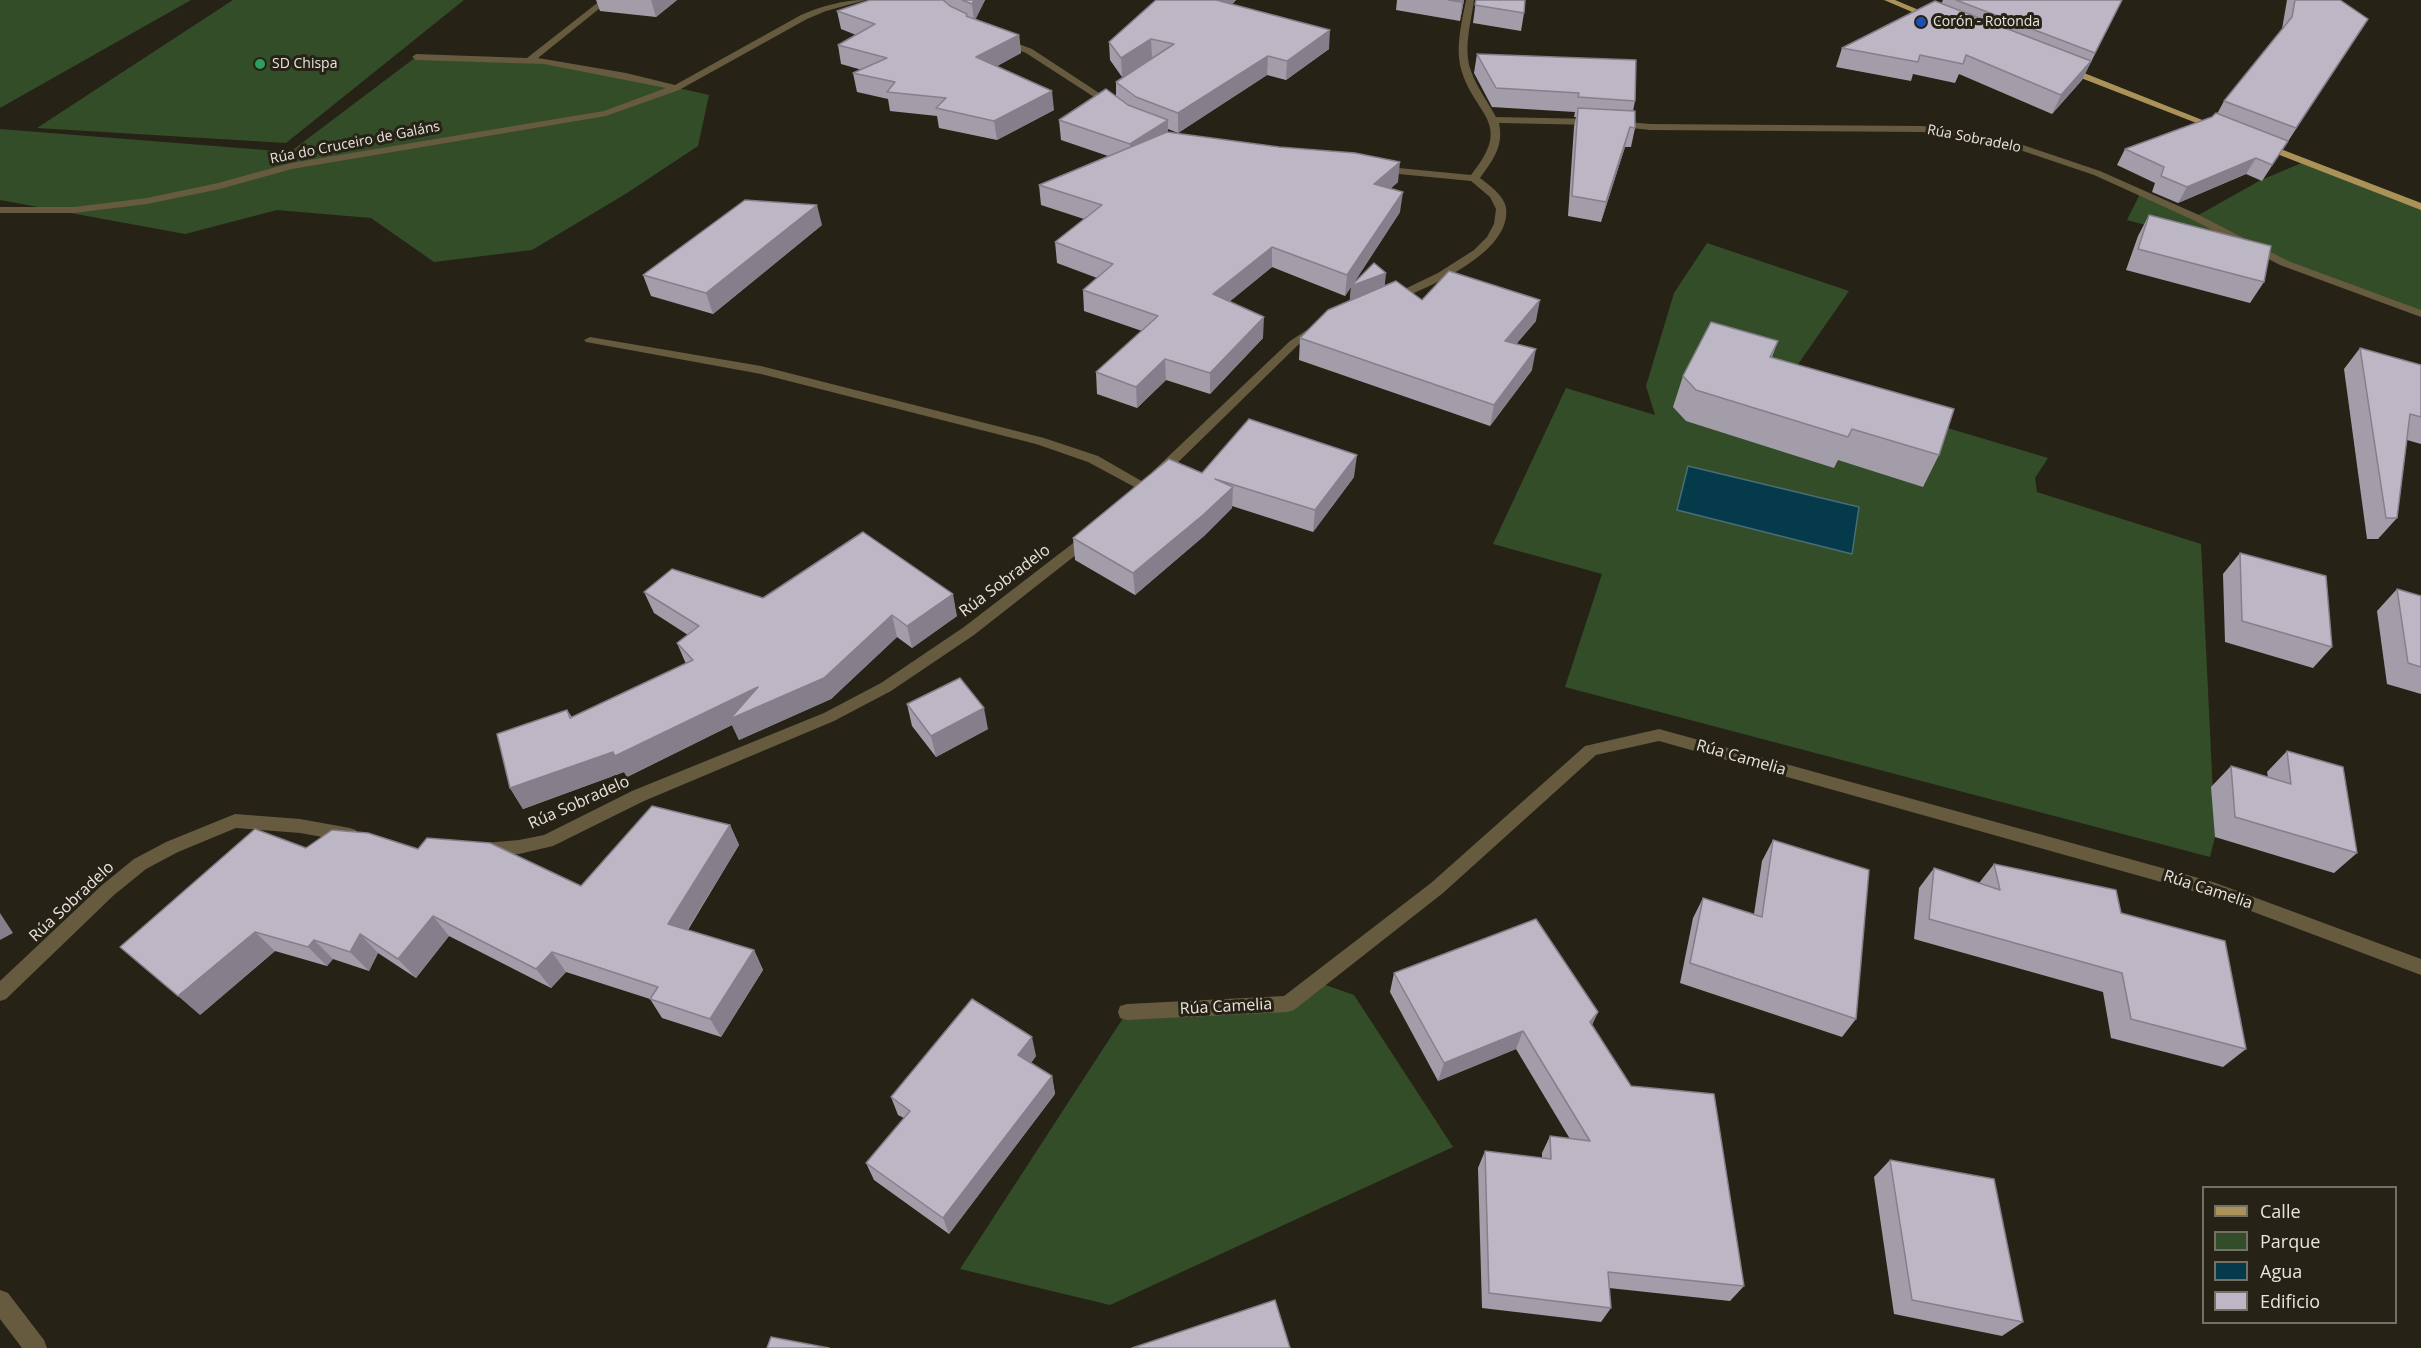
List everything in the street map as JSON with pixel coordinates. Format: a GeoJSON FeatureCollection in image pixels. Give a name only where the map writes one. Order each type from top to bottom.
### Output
{"type":"FeatureCollection","features":[{"type":"Feature","properties":{"kind":"main road"},"geometry":{"type":"LineString","coordinates":[[1888,0],[1944,22]]}},
{"type":"Feature","properties":{"kind":"main road"},"geometry":{"type":"LineString","coordinates":[[2056,65],[2233,134]]}},
{"type":"Feature","properties":{"kind":"main road"},"geometry":{"type":"LineString","coordinates":[[2253,142],[2421,207]]}},
{"type":"Feature","properties":{"kind":"street"},"geometry":{"type":"LineString","coordinates":[[530,60],[606,0]]}},
{"type":"Feature","properties":{"kind":"street","name":"Rúa do Cruceiro de Galáns"},"geometry":{"type":"LineString","coordinates":[[0,210],[60,211],[123,205],[256,177],[291,166],[606,113],[676,88],[804,17],[823,9],[862,0]]}},
{"type":"Feature","properties":{"kind":"street"},"geometry":{"type":"LineString","coordinates":[[1470,0],[1464,53],[1466,70],[1493,120],[1497,137],[1495,150],[1488,163],[1474,178]]}},
{"type":"Feature","properties":{"kind":"street"},"geometry":{"type":"LineString","coordinates":[[991,36],[1029,51],[1063,71],[1124,113]]}},
{"type":"Feature","properties":{"kind":"street"},"geometry":{"type":"LineString","coordinates":[[416,57],[530,60],[626,76],[676,88]]}},
{"type":"Feature","properties":{"kind":"street","name":"Rúa Sobradelo"},"geometry":{"type":"LineString","coordinates":[[1493,120],[1605,123],[1650,127],[1922,129],[1968,135],[2014,145],[2097,173],[2195,217],[2284,263],[2421,314]]}},
{"type":"Feature","properties":{"kind":"street"},"geometry":{"type":"LineString","coordinates":[[1371,169],[1474,178],[1490,191],[1500,207],[1501,221],[1496,235],[1482,250],[1434,279],[1378,304]]}},
{"type":"Feature","properties":{"kind":"street"},"geometry":{"type":"LineString","coordinates":[[1132,499],[1294,342],[1326,323]]}},
{"type":"Feature","properties":{"kind":"street"},"geometry":{"type":"LineString","coordinates":[[590,340],[761,370],[1040,441],[1093,459],[1144,487]]}},
{"type":"Feature","properties":{"kind":"street","name":"Rúa Sobradelo"},"geometry":{"type":"LineString","coordinates":[[462,849],[519,847],[547,841],[638,796],[829,717],[886,687],[969,631],[1062,561],[1100,528]]}},
{"type":"Feature","properties":{"kind":"street","name":"Rúa Camelia"},"geometry":{"type":"LineString","coordinates":[[1126,1012],[1288,1004],[1437,888],[1591,750],[1659,735],[2213,890],[2421,967]]}},
{"type":"Feature","properties":{"kind":"street","name":"Rúa Sobradelo"},"geometry":{"type":"LineString","coordinates":[[0,993],[108,890],[140,864],[172,847],[235,821],[300,826],[370,839]]}},
{"type":"Feature","properties":{"kind":"street"},"geometry":{"type":"LineString","coordinates":[[0,1301],[36,1348]]}},
{"type":"Feature","properties":{"kind":"green space"},"geometry":{"type":"Polygon","coordinates":[[[0,0],[191,0],[0,108],[0,0]]]}},
{"type":"Feature","properties":{"kind":"green space","name":"SD Chispa"},"geometry":{"type":"Polygon","coordinates":[[[233,0],[464,0],[286,143],[37,128],[233,0]]]}},
{"type":"Feature","properties":{"kind":"green space"},"geometry":{"type":"Polygon","coordinates":[[[416,57],[559,64],[626,76],[709,95],[698,146],[627,193],[532,250],[434,262],[371,218],[277,210],[185,234],[0,200],[0,129],[290,152],[416,57]]]}},
{"type":"Feature","properties":{"kind":"green space"},"geometry":{"type":"Polygon","coordinates":[[[2304,162],[2421,207],[2421,314],[2284,263],[2127,220],[2141,192],[2195,217],[2261,180],[2304,162]]]}},
{"type":"Feature","properties":{"kind":"green space"},"geometry":{"type":"Polygon","coordinates":[[[1707,243],[1849,291],[1787,380],[2048,458],[2035,478],[2037,492],[2201,544],[2215,837],[2210,857],[1565,687],[1602,574],[1493,544],[1566,388],[1655,415],[1646,386],[1674,293],[1707,243]]]}},
{"type":"Feature","properties":{"kind":"green space"},"geometry":{"type":"Polygon","coordinates":[[[1317,982],[1354,995],[1453,1147],[1110,1305],[960,1269],[1127,1012],[1288,1004],[1317,982]]]}},
{"type":"Feature","properties":{"kind":"water"},"geometry":{"type":"Polygon","coordinates":[[[1688,466],[1859,507],[1852,554],[1677,510],[1688,466]]]}},
{"type":"Feature","properties":{"kind":"building"},"geometry":{"type":"Polygon","coordinates":[[[870,0],[943,0],[967,14],[966,16],[1019,35],[976,57],[1052,91],[994,121],[936,108],[946,98],[887,92],[895,82],[853,73],[887,58],[838,45],[875,24],[837,11],[870,0]]]}},
{"type":"Feature","properties":{"kind":"building"},"geometry":{"type":"Polygon","coordinates":[[[962,0],[974,0],[972,4],[962,0]]]}},
{"type":"Feature","properties":{"kind":"building"},"geometry":{"type":"Polygon","coordinates":[[[1156,0],[1216,0],[1330,30],[1287,61],[1268,56],[1178,113],[1136,97],[1116,82],[1174,44],[1151,39],[1121,58],[1109,42],[1156,0]]]}},
{"type":"Feature","properties":{"kind":"building"},"geometry":{"type":"Polygon","coordinates":[[[1476,0],[1525,0],[1524,13],[1475,5],[1476,0]]]}},
{"type":"Feature","properties":{"kind":"building"},"geometry":{"type":"Polygon","coordinates":[[[1956,0],[2122,0],[2095,53],[1956,0]]]}},
{"type":"Feature","properties":{"kind":"building"},"geometry":{"type":"Polygon","coordinates":[[[2295,0],[2340,0],[2368,19],[2296,128],[2224,101],[2292,17],[2295,0]]]}},
{"type":"Feature","properties":{"kind":"building"},"geometry":{"type":"Polygon","coordinates":[[[1935,1],[2091,61],[2061,95],[1966,55],[1963,64],[1920,55],[1918,62],[1842,48],[1935,1]]]}},
{"type":"Feature","properties":{"kind":"building"},"geometry":{"type":"Polygon","coordinates":[[[1477,54],[1636,60],[1635,101],[1578,97],[1579,93],[1496,88],[1477,54]]]}},
{"type":"Feature","properties":{"kind":"building"},"geometry":{"type":"Polygon","coordinates":[[[1106,89],[1128,105],[1168,120],[1130,144],[1059,120],[1106,89]]]}},
{"type":"Feature","properties":{"kind":"building"},"geometry":{"type":"Polygon","coordinates":[[[1578,108],[1635,111],[1635,128],[1630,127],[1606,202],[1572,196],[1578,108]]]}},
{"type":"Feature","properties":{"kind":"building"},"geometry":{"type":"Polygon","coordinates":[[[2216,113],[2288,141],[2272,165],[2256,158],[2187,187],[2161,176],[2164,167],[2125,149],[2212,117],[2216,113]]]}},
{"type":"Feature","properties":{"kind":"building"},"geometry":{"type":"Polygon","coordinates":[[[1167,132],[1279,147],[1355,153],[1400,162],[1374,184],[1403,192],[1347,275],[1272,247],[1213,294],[1264,317],[1210,373],[1165,359],[1136,387],[1096,372],[1158,316],[1083,290],[1113,264],[1055,242],[1102,205],[1039,185],[1167,132]]]}},
{"type":"Feature","properties":{"kind":"building"},"geometry":{"type":"Polygon","coordinates":[[[745,200],[817,205],[706,293],[643,275],[745,200]]]}},
{"type":"Feature","properties":{"kind":"building"},"geometry":{"type":"Polygon","coordinates":[[[2149,215],[2271,246],[2264,282],[2138,249],[2149,215]]]}},
{"type":"Feature","properties":{"kind":"building"},"geometry":{"type":"Polygon","coordinates":[[[1374,263],[1386,273],[1351,286],[1374,263]]]}},
{"type":"Feature","properties":{"kind":"building"},"geometry":{"type":"Polygon","coordinates":[[[1449,271],[1540,300],[1505,341],[1536,349],[1494,405],[1300,338],[1328,310],[1396,281],[1422,300],[1449,271]]]}},
{"type":"Feature","properties":{"kind":"building"},"geometry":{"type":"Polygon","coordinates":[[[1711,322],[1778,341],[1770,357],[1954,409],[1939,455],[1852,429],[1848,437],[1696,390],[1683,376],[1711,322]]]}},
{"type":"Feature","properties":{"kind":"building"},"geometry":{"type":"Polygon","coordinates":[[[2360,348],[2421,365],[2421,417],[2410,414],[2397,518],[2386,518],[2360,348]]]}},
{"type":"Feature","properties":{"kind":"building"},"geometry":{"type":"Polygon","coordinates":[[[1249,419],[1357,455],[1315,510],[1215,479],[1233,487],[1133,573],[1073,538],[1169,459],[1202,473],[1249,419]]]}},
{"type":"Feature","properties":{"kind":"building"},"geometry":{"type":"Polygon","coordinates":[[[863,532],[953,594],[907,626],[892,615],[824,678],[730,719],[758,687],[615,756],[613,752],[510,788],[497,734],[567,710],[570,718],[693,660],[677,643],[699,626],[644,592],[672,569],[763,598],[863,532]]]}},
{"type":"Feature","properties":{"kind":"building"},"geometry":{"type":"Polygon","coordinates":[[[2240,553],[2326,576],[2332,647],[2242,621],[2240,553]]]}},
{"type":"Feature","properties":{"kind":"building"},"geometry":{"type":"Polygon","coordinates":[[[2397,589],[2421,596],[2421,667],[2408,663],[2397,589]]]}},
{"type":"Feature","properties":{"kind":"building"},"geometry":{"type":"Polygon","coordinates":[[[960,678],[984,708],[931,736],[907,704],[960,678]]]}},
{"type":"Feature","properties":{"kind":"building"},"geometry":{"type":"Polygon","coordinates":[[[2287,751],[2343,767],[2357,853],[2235,817],[2231,766],[2291,784],[2287,751]]]}},
{"type":"Feature","properties":{"kind":"building"},"geometry":{"type":"Polygon","coordinates":[[[652,806],[730,825],[668,924],[754,950],[710,1019],[650,999],[658,987],[552,952],[536,969],[433,916],[398,959],[360,934],[350,952],[314,940],[308,947],[255,932],[178,996],[120,947],[255,829],[306,848],[332,830],[368,833],[418,849],[427,838],[490,843],[581,886],[652,806]]]}},
{"type":"Feature","properties":{"kind":"building"},"geometry":{"type":"Polygon","coordinates":[[[1773,840],[1869,870],[1856,1019],[1690,963],[1703,898],[1762,917],[1773,840]]]}},
{"type":"Feature","properties":{"kind":"building"},"geometry":{"type":"Polygon","coordinates":[[[1994,864],[2116,890],[2121,913],[2225,941],[2246,1049],[2131,1019],[2122,973],[1929,919],[1934,868],[2000,890],[1994,864]]]}},
{"type":"Feature","properties":{"kind":"building"},"geometry":{"type":"Polygon","coordinates":[[[1536,919],[1598,1012],[1590,1022],[1631,1086],[1714,1094],[1744,1286],[1608,1272],[1611,1308],[1489,1293],[1485,1151],[1551,1159],[1550,1136],[1590,1141],[1523,1031],[1444,1063],[1394,973],[1536,919]]]}},
{"type":"Feature","properties":{"kind":"building"},"geometry":{"type":"Polygon","coordinates":[[[972,999],[1032,1037],[1018,1055],[1052,1076],[943,1218],[866,1163],[910,1111],[891,1097],[972,999]]]}},
{"type":"Feature","properties":{"kind":"building"},"geometry":{"type":"Polygon","coordinates":[[[1890,1160],[1994,1179],[2023,1322],[1912,1300],[1890,1160]]]}},
{"type":"Feature","properties":{"kind":"building"},"geometry":{"type":"Polygon","coordinates":[[[1275,1300],[1290,1348],[1132,1348],[1275,1300]]]}},
{"type":"Feature","properties":{"kind":"building"},"geometry":{"type":"Polygon","coordinates":[[[771,1337],[829,1348],[767,1348],[771,1337]]]}},
{"type":"Feature","properties":{"kind":"place","name":"Corón - Rotonda"},"geometry":{"type":"Point","coordinates":[1921,22]}},
{"type":"Feature","properties":{"kind":"place","name":"SD Chispa"},"geometry":{"type":"Point","coordinates":[260,64]}}]}
